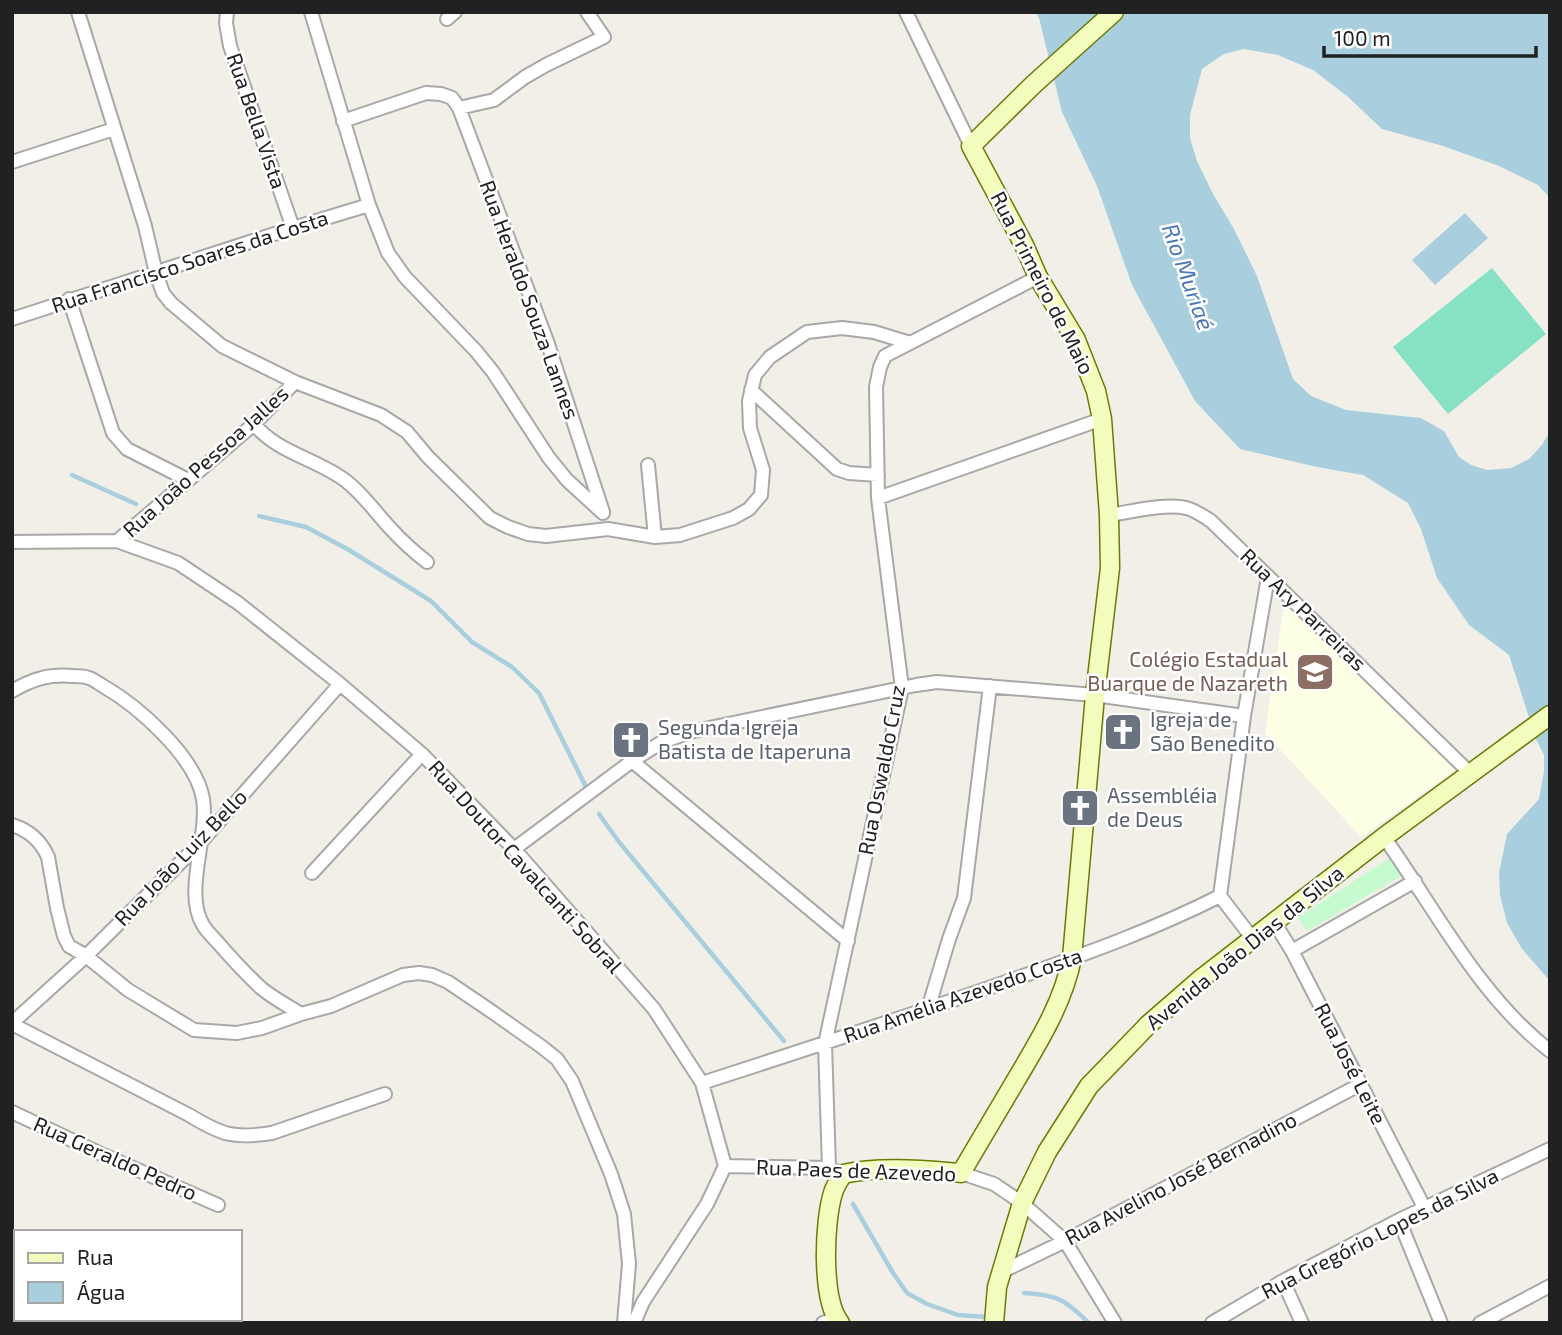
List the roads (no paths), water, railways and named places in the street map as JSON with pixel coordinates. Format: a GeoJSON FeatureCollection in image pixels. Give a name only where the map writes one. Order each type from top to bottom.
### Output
{"type":"FeatureCollection","features":[{"type":"Feature","properties":{"kind":"main road"},"geometry":{"type":"LineString","coordinates":[[971,146],[1034,84],[1114,12]]}},
{"type":"Feature","properties":{"kind":"main road","name":"Rua Primeiro de Maio"},"geometry":{"type":"LineString","coordinates":[[961,1173],[1046,1028],[1063,991],[1072,958],[1110,568],[1102,419],[1096,391],[1076,340],[1038,277],[1024,245],[971,146]]}},
{"type":"Feature","properties":{"kind":"main road","name":"Avenida João Dias da Silva"},"geometry":{"type":"LineString","coordinates":[[993,1323],[997,1287],[1022,1203],[1046,1152],[1089,1086],[1149,1024],[1202,978],[1384,837],[1550,715]]}},
{"type":"Feature","properties":{"kind":"main road","name":"Rua Paes de Azevedo"},"geometry":{"type":"LineString","coordinates":[[836,1171],[961,1173]]}},
{"type":"Feature","properties":{"kind":"main road","name":"Rua Oswaldo Cruz"},"geometry":{"type":"LineString","coordinates":[[833,1321],[826,1272],[836,1171]]}},
{"type":"Feature","properties":{"kind":"street"},"geometry":{"type":"LineString","coordinates":[[78,12],[145,226],[163,293],[222,346],[295,382],[381,415],[407,432],[475,504],[490,518],[508,527],[528,534],[546,536],[608,529],[655,537],[680,535],[720,523],[749,509],[761,495],[763,470],[750,428],[749,401],[755,375],[770,357],[807,332],[842,328],[874,332],[910,343]]}},
{"type":"Feature","properties":{"kind":"street","name":"Rua Bella Vista"},"geometry":{"type":"LineString","coordinates":[[227,12],[230,46],[293,228]]}},
{"type":"Feature","properties":{"kind":"street"},"geometry":{"type":"LineString","coordinates":[[311,12],[369,205],[388,253],[405,277],[477,351],[549,458],[567,480],[603,513]]}},
{"type":"Feature","properties":{"kind":"street"},"geometry":{"type":"LineString","coordinates":[[343,121],[426,93],[452,98],[459,108],[494,100],[525,77],[604,37],[587,12]]}},
{"type":"Feature","properties":{"kind":"street","name":"Rua Primeiro de Maio"},"geometry":{"type":"LineString","coordinates":[[906,12],[971,146]]}},
{"type":"Feature","properties":{"kind":"street","name":"Rua Heraldo Souza Lannes"},"geometry":{"type":"LineString","coordinates":[[459,108],[547,341],[608,529]]}},
{"type":"Feature","properties":{"kind":"street"},"geometry":{"type":"LineString","coordinates":[[12,162],[114,130]]}},
{"type":"Feature","properties":{"kind":"street","name":"Rua Francisco Soares da Costa"},"geometry":{"type":"LineString","coordinates":[[12,319],[369,205]]}},
{"type":"Feature","properties":{"kind":"street","name":"Rua Oswaldo Cruz"},"geometry":{"type":"LineString","coordinates":[[836,1171],[825,1044],[902,688],[878,498],[876,387],[880,367],[885,356],[1038,277]]}},
{"type":"Feature","properties":{"kind":"street"},"geometry":{"type":"LineString","coordinates":[[69,299],[113,433],[127,449],[188,480]]}},
{"type":"Feature","properties":{"kind":"street","name":"Rua João Pessoa Jalles"},"geometry":{"type":"LineString","coordinates":[[117,541],[254,424],[295,382]]}},
{"type":"Feature","properties":{"kind":"street"},"geometry":{"type":"LineString","coordinates":[[751,390],[837,469],[849,473],[878,475]]}},
{"type":"Feature","properties":{"kind":"street"},"geometry":{"type":"LineString","coordinates":[[878,498],[1102,419]]}},
{"type":"Feature","properties":{"kind":"street"},"geometry":{"type":"LineString","coordinates":[[254,424],[260,432],[349,483],[400,539],[427,562]]}},
{"type":"Feature","properties":{"kind":"street"},"geometry":{"type":"LineString","coordinates":[[648,466],[655,537]]}},
{"type":"Feature","properties":{"kind":"street","name":"Rua Ary Parreiras"},"geometry":{"type":"LineString","coordinates":[[1109,515],[1172,507],[1200,513],[1470,773]]}},
{"type":"Feature","properties":{"kind":"street","name":"Rua Doutor Cavalcanti Sobral"},"geometry":{"type":"LineString","coordinates":[[12,542],[117,541],[178,563],[238,603],[422,754],[514,849],[654,1009],[702,1083],[725,1166]]}},
{"type":"Feature","properties":{"kind":"street"},"geometry":{"type":"LineString","coordinates":[[1252,939],[1220,896],[1244,716],[1268,577]]}},
{"type":"Feature","properties":{"kind":"street"},"geometry":{"type":"LineString","coordinates":[[12,691],[46,676],[88,677],[121,696],[146,717],[179,752],[193,772],[203,796],[205,813],[196,907],[203,925],[262,988],[301,1014]]}},
{"type":"Feature","properties":{"kind":"street"},"geometry":{"type":"LineString","coordinates":[[514,849],[632,761],[662,742],[690,732],[902,688],[937,682],[990,686],[1096,695],[1244,716]]}},
{"type":"Feature","properties":{"kind":"street","name":"Rua João Luiz Bello"},"geometry":{"type":"LineString","coordinates":[[12,1023],[86,956],[201,842],[340,684]]}},
{"type":"Feature","properties":{"kind":"street"},"geometry":{"type":"LineString","coordinates":[[928,1009],[964,898],[990,686]]}},
{"type":"Feature","properties":{"kind":"street"},"geometry":{"type":"LineString","coordinates":[[312,873],[422,754]]}},
{"type":"Feature","properties":{"kind":"street"},"geometry":{"type":"LineString","coordinates":[[632,761],[848,941]]}},
{"type":"Feature","properties":{"kind":"street"},"geometry":{"type":"LineString","coordinates":[[12,825],[25,830],[44,848],[64,936],[69,946],[86,956],[128,990],[194,1030],[237,1032],[262,1028],[331,1006],[403,975],[419,973],[448,982],[542,1046],[557,1059],[572,1081],[611,1174],[624,1214],[629,1264],[624,1323]]}},
{"type":"Feature","properties":{"kind":"street"},"geometry":{"type":"LineString","coordinates":[[1384,837],[1455,945],[1509,1013],[1550,1051]]}},
{"type":"Feature","properties":{"kind":"street"},"geometry":{"type":"LineString","coordinates":[[1292,951],[1415,881]]}},
{"type":"Feature","properties":{"kind":"street","name":"Rua Amélia Azevedo Costa"},"geometry":{"type":"LineString","coordinates":[[702,1083],[825,1044],[1072,958],[1179,917],[1220,896]]}},
{"type":"Feature","properties":{"kind":"street","name":"Rua José Leite"},"geometry":{"type":"LineString","coordinates":[[1274,922],[1292,951],[1424,1207]]}},
{"type":"Feature","properties":{"kind":"street"},"geometry":{"type":"LineString","coordinates":[[12,1023],[213,1129],[234,1136],[272,1133],[385,1094]]}},
{"type":"Feature","properties":{"kind":"street","name":"Rua Avelino José Bernadino"},"geometry":{"type":"LineString","coordinates":[[1001,1272],[1065,1241],[1361,1084]]}},
{"type":"Feature","properties":{"kind":"street","name":"Rua Geraldo Pedro"},"geometry":{"type":"LineString","coordinates":[[12,1112],[218,1205]]}},
{"type":"Feature","properties":{"kind":"street","name":"Rua Gregório Lopes da Silva"},"geometry":{"type":"LineString","coordinates":[[1212,1323],[1283,1281],[1424,1207],[1550,1149]]}},
{"type":"Feature","properties":{"kind":"street"},"geometry":{"type":"LineString","coordinates":[[634,1323],[643,1302],[707,1204],[725,1166]]}},
{"type":"Feature","properties":{"kind":"street","name":"Rua Paes de Azevedo"},"geometry":{"type":"LineString","coordinates":[[725,1166],[836,1171]]}},
{"type":"Feature","properties":{"kind":"street","name":"Rua Paes de Azevedo"},"geometry":{"type":"LineString","coordinates":[[961,1173],[994,1184],[1022,1203],[1065,1241],[1115,1323]]}},
{"type":"Feature","properties":{"kind":"street"},"geometry":{"type":"LineString","coordinates":[[1399,1220],[1441,1323]]}},
{"type":"Feature","properties":{"kind":"street"},"geometry":{"type":"LineString","coordinates":[[1283,1281],[1302,1323]]}},
{"type":"Feature","properties":{"kind":"street"},"geometry":{"type":"LineString","coordinates":[[1480,1323],[1550,1286]]}},
{"type":"Feature","properties":{"kind":"water","name":"Rio Muriaé"},"geometry":{"type":"Polygon","coordinates":[[[1035,12],[1550,12],[1550,198],[1538,185],[1499,166],[1443,146],[1382,129],[1347,96],[1313,70],[1278,55],[1244,49],[1224,54],[1202,69],[1190,115],[1190,138],[1197,161],[1213,194],[1257,276],[1293,379],[1311,396],[1346,410],[1421,418],[1444,431],[1459,457],[1471,465],[1487,470],[1511,468],[1529,459],[1550,431],[1550,981],[1522,949],[1507,923],[1500,895],[1499,873],[1507,834],[1539,799],[1544,771],[1544,755],[1536,739],[1509,655],[1469,625],[1437,578],[1421,529],[1408,503],[1363,475],[1240,449],[1195,401],[1132,285],[1097,186],[1062,112],[1039,18],[1035,12]]]}},
{"type":"Feature","properties":{"kind":"water"},"geometry":{"type":"Polygon","coordinates":[[[1465,213],[1488,238],[1435,285],[1412,260],[1465,213]]]}},
{"type":"Feature","properties":{"kind":"waterway"},"geometry":{"type":"LineString","coordinates":[[72,475],[136,504]]}},
{"type":"Feature","properties":{"kind":"waterway"},"geometry":{"type":"LineString","coordinates":[[259,516],[306,527],[349,550],[431,601],[472,642],[512,667],[539,693],[586,787]]}},
{"type":"Feature","properties":{"kind":"waterway"},"geometry":{"type":"LineString","coordinates":[[599,814],[619,842],[784,1041]]}},
{"type":"Feature","properties":{"kind":"waterway"},"geometry":{"type":"LineString","coordinates":[[853,1204],[907,1293],[927,1304],[958,1315],[987,1317]]}},
{"type":"Feature","properties":{"kind":"waterway"},"geometry":{"type":"LineString","coordinates":[[1024,1293],[1060,1300],[1089,1323]]}},
{"type":"Feature","properties":{"kind":"place","name":"Colégio Estadual Buarque de Nazareth"},"geometry":{"type":"Point","coordinates":[1315,672]}},
{"type":"Feature","properties":{"kind":"place","name":"Igreja de São Benedito"},"geometry":{"type":"Point","coordinates":[1123,732]}},
{"type":"Feature","properties":{"kind":"place","name":"Segunda Igreja Batista de Itaperuna"},"geometry":{"type":"Point","coordinates":[631,740]}},
{"type":"Feature","properties":{"kind":"place","name":"Assembléia de Deus"},"geometry":{"type":"Point","coordinates":[1080,808]}}]}
